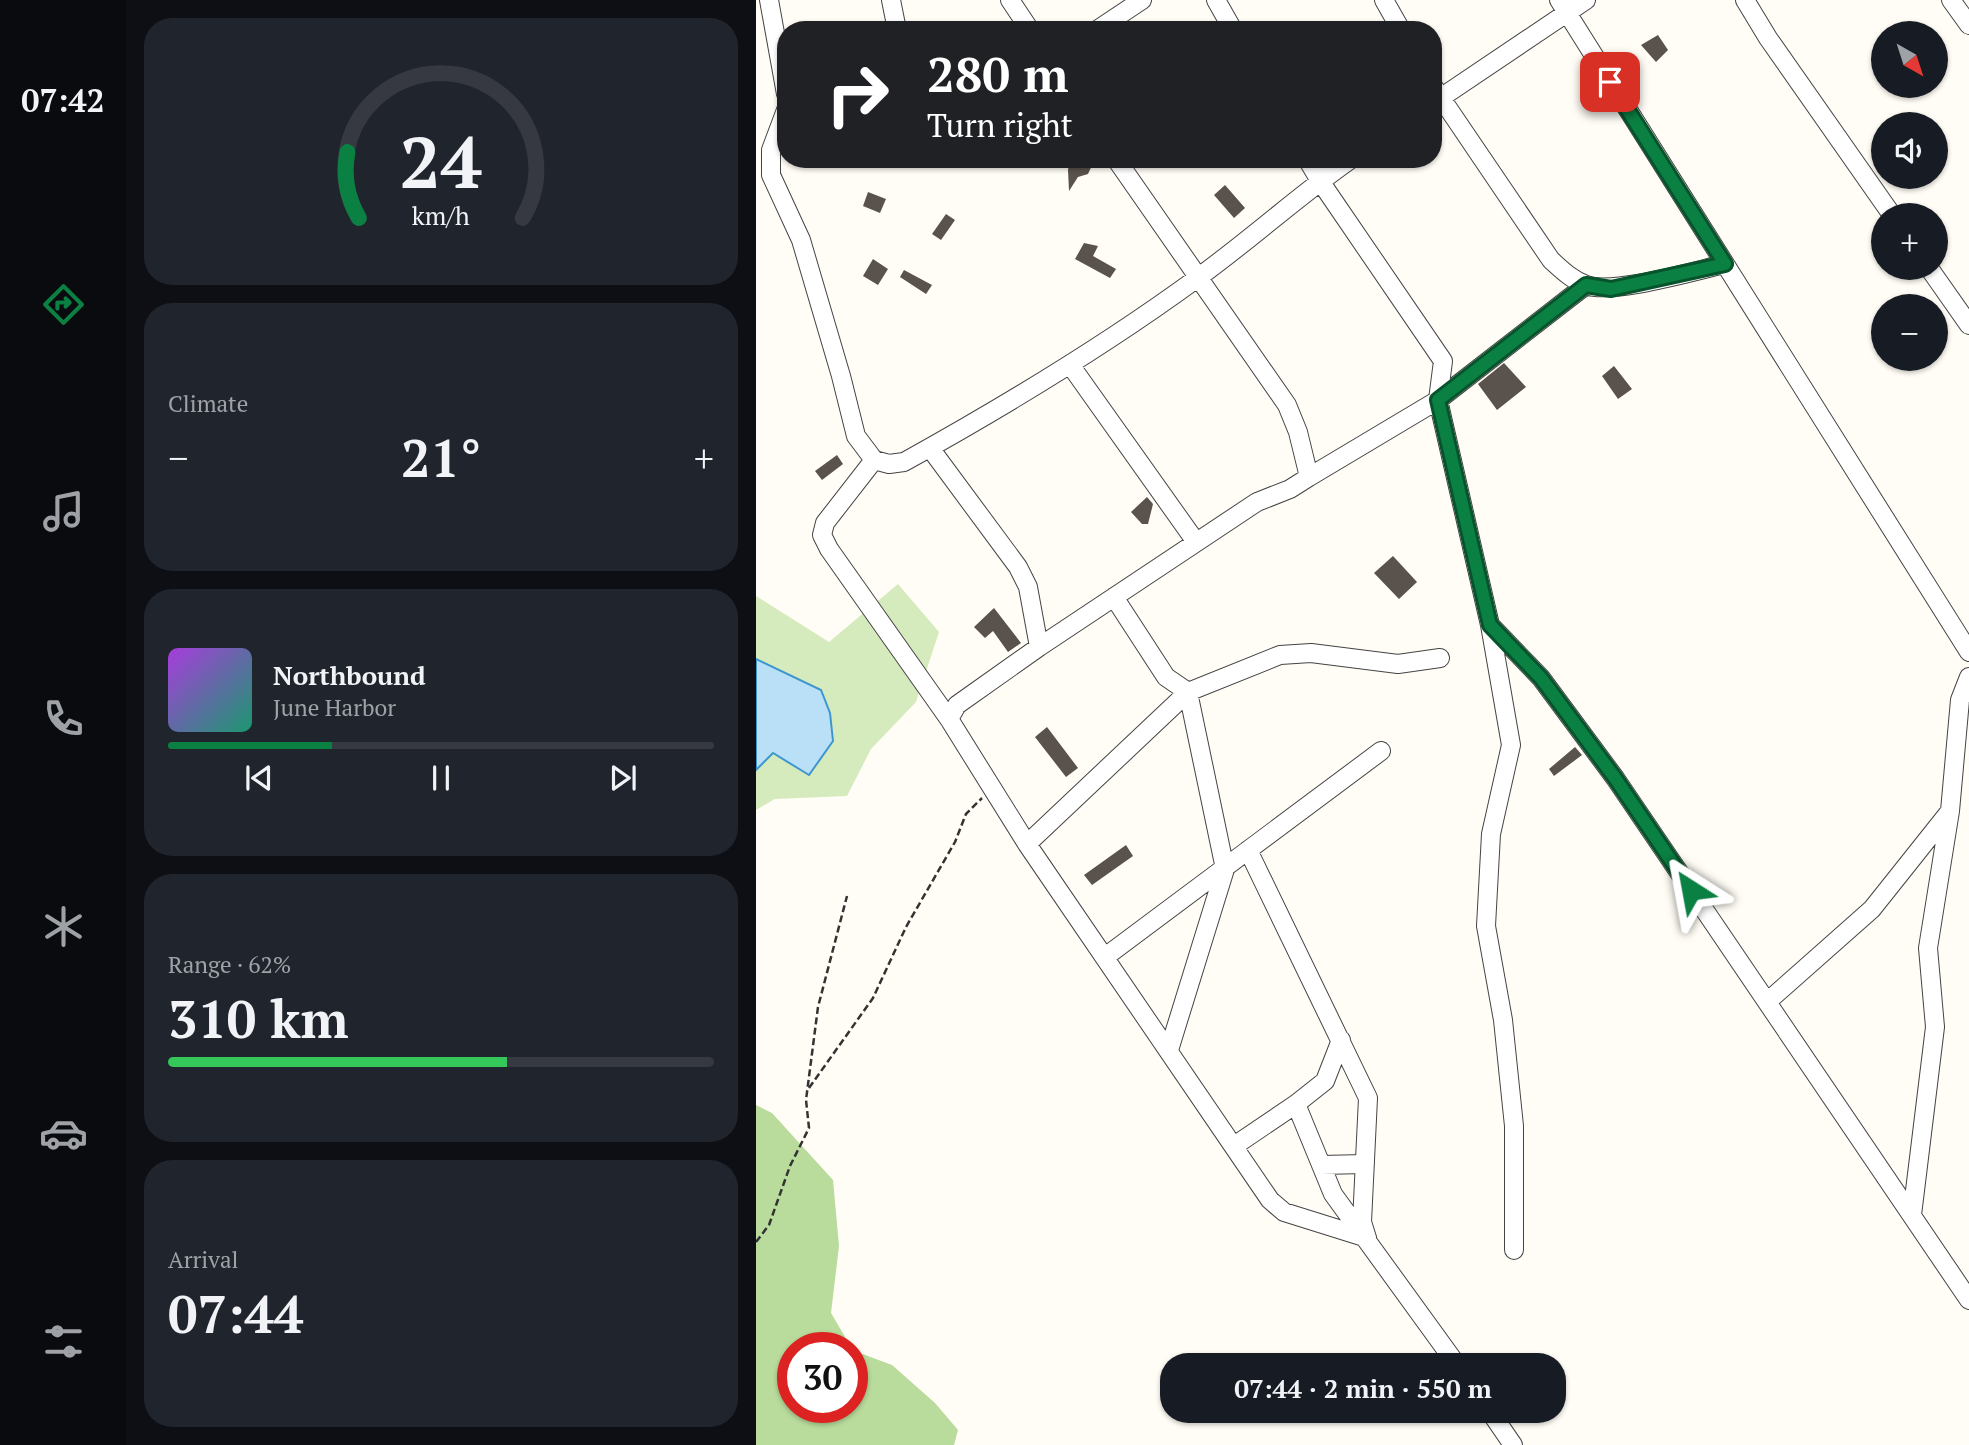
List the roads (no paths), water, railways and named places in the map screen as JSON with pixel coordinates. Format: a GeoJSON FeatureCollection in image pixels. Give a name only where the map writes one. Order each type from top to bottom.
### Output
{"type":"FeatureCollection","features":[{"type":"Feature","properties":{"kind":"street"},"geometry":{"type":"LineString","coordinates":[[769,0],[777,44]]}},
{"type":"Feature","properties":{"kind":"street"},"geometry":{"type":"LineString","coordinates":[[891,0],[895,21]]}},
{"type":"Feature","properties":{"kind":"street"},"geometry":{"type":"LineString","coordinates":[[1010,0],[1020,21]]}},
{"type":"Feature","properties":{"kind":"street"},"geometry":{"type":"LineString","coordinates":[[1110,21],[1142,0]]}},
{"type":"Feature","properties":{"kind":"street"},"geometry":{"type":"LineString","coordinates":[[1216,0],[1228,21]]}},
{"type":"Feature","properties":{"kind":"street"},"geometry":{"type":"LineString","coordinates":[[1384,0],[1396,21]]}},
{"type":"Feature","properties":{"kind":"street"},"geometry":{"type":"LineString","coordinates":[[1442,92],[1563,6],[1586,0]]}},
{"type":"Feature","properties":{"kind":"street"},"geometry":{"type":"LineString","coordinates":[[1745,0],[1768,38],[1884,203]]}},
{"type":"Feature","properties":{"kind":"street"},"geometry":{"type":"LineString","coordinates":[[1951,0],[1969,25]]}},
{"type":"Feature","properties":{"kind":"street"},"geometry":{"type":"LineString","coordinates":[[1563,6],[1969,652]]}},
{"type":"Feature","properties":{"kind":"street"},"geometry":{"type":"LineString","coordinates":[[1442,105],[1550,260],[1568,275],[1586,285],[1611,289],[1725,264]]}},
{"type":"Feature","properties":{"kind":"street"},"geometry":{"type":"LineString","coordinates":[[777,150],[771,175],[801,240],[856,436],[874,460],[889,464],[904,462],[1071,366],[1197,279],[1339,168]]}},
{"type":"Feature","properties":{"kind":"street"},"geometry":{"type":"LineString","coordinates":[[1122,168],[1287,405],[1298,432],[1309,477]]}},
{"type":"Feature","properties":{"kind":"street"},"geometry":{"type":"LineString","coordinates":[[1312,168],[1443,361],[1438,400],[1490,625],[1511,746],[1491,834],[1486,926],[1503,1020],[1514,1126],[1514,1250]]}},
{"type":"Feature","properties":{"kind":"street"},"geometry":{"type":"LineString","coordinates":[[1937,280],[1969,325]]}},
{"type":"Feature","properties":{"kind":"street"},"geometry":{"type":"LineString","coordinates":[[949,719],[957,705],[1039,647],[1257,502],[1290,489],[1438,400],[1586,285]]}},
{"type":"Feature","properties":{"kind":"street"},"geometry":{"type":"LineString","coordinates":[[1071,366],[1196,542]]}},
{"type":"Feature","properties":{"kind":"street"},"geometry":{"type":"LineString","coordinates":[[930,448],[1018,568],[1028,587],[1039,647]]}},
{"type":"Feature","properties":{"kind":"street"},"geometry":{"type":"LineString","coordinates":[[874,460],[825,523],[822,535],[949,719],[1027,844],[1270,1199],[1284,1212],[1367,1238]]}},
{"type":"Feature","properties":{"kind":"street"},"geometry":{"type":"LineString","coordinates":[[1114,597],[1166,677],[1188,692],[1225,869],[1169,1051]]}},
{"type":"Feature","properties":{"kind":"street"},"geometry":{"type":"LineString","coordinates":[[1490,625],[1541,678],[1607,767],[1969,1300]]}},
{"type":"Feature","properties":{"kind":"street"},"geometry":{"type":"LineString","coordinates":[[1027,844],[1188,692],[1280,655],[1311,653],[1398,664],[1440,658]]}},
{"type":"Feature","properties":{"kind":"street"},"geometry":{"type":"LineString","coordinates":[[1912,1215],[1935,1027],[1928,948],[1950,811],[1960,700],[1969,677]]}},
{"type":"Feature","properties":{"kind":"street"},"geometry":{"type":"LineString","coordinates":[[1105,957],[1381,751]]}},
{"type":"Feature","properties":{"kind":"street"},"geometry":{"type":"LineString","coordinates":[[1767,1002],[1872,909],[1950,811]]}},
{"type":"Feature","properties":{"kind":"street"},"geometry":{"type":"LineString","coordinates":[[1248,850],[1368,1098],[1362,1222],[1367,1238]]}},
{"type":"Feature","properties":{"kind":"street"},"geometry":{"type":"LineString","coordinates":[[1234,1146],[1325,1081],[1341,1040]]}},
{"type":"Feature","properties":{"kind":"street"},"geometry":{"type":"LineString","coordinates":[[1296,1104],[1333,1194],[1448,1353]]}},
{"type":"Feature","properties":{"kind":"street"},"geometry":{"type":"LineString","coordinates":[[1321,1165],[1365,1164]]}},
{"type":"Feature","properties":{"kind":"street"},"geometry":{"type":"LineString","coordinates":[[1498,1423],[1513,1445]]}},
{"type":"Feature","properties":{"kind":"water"},"geometry":{"type":"Polygon","coordinates":[[[756,659],[821,690],[830,713],[833,741],[809,775],[773,753],[756,770],[756,659]]]}}]}
